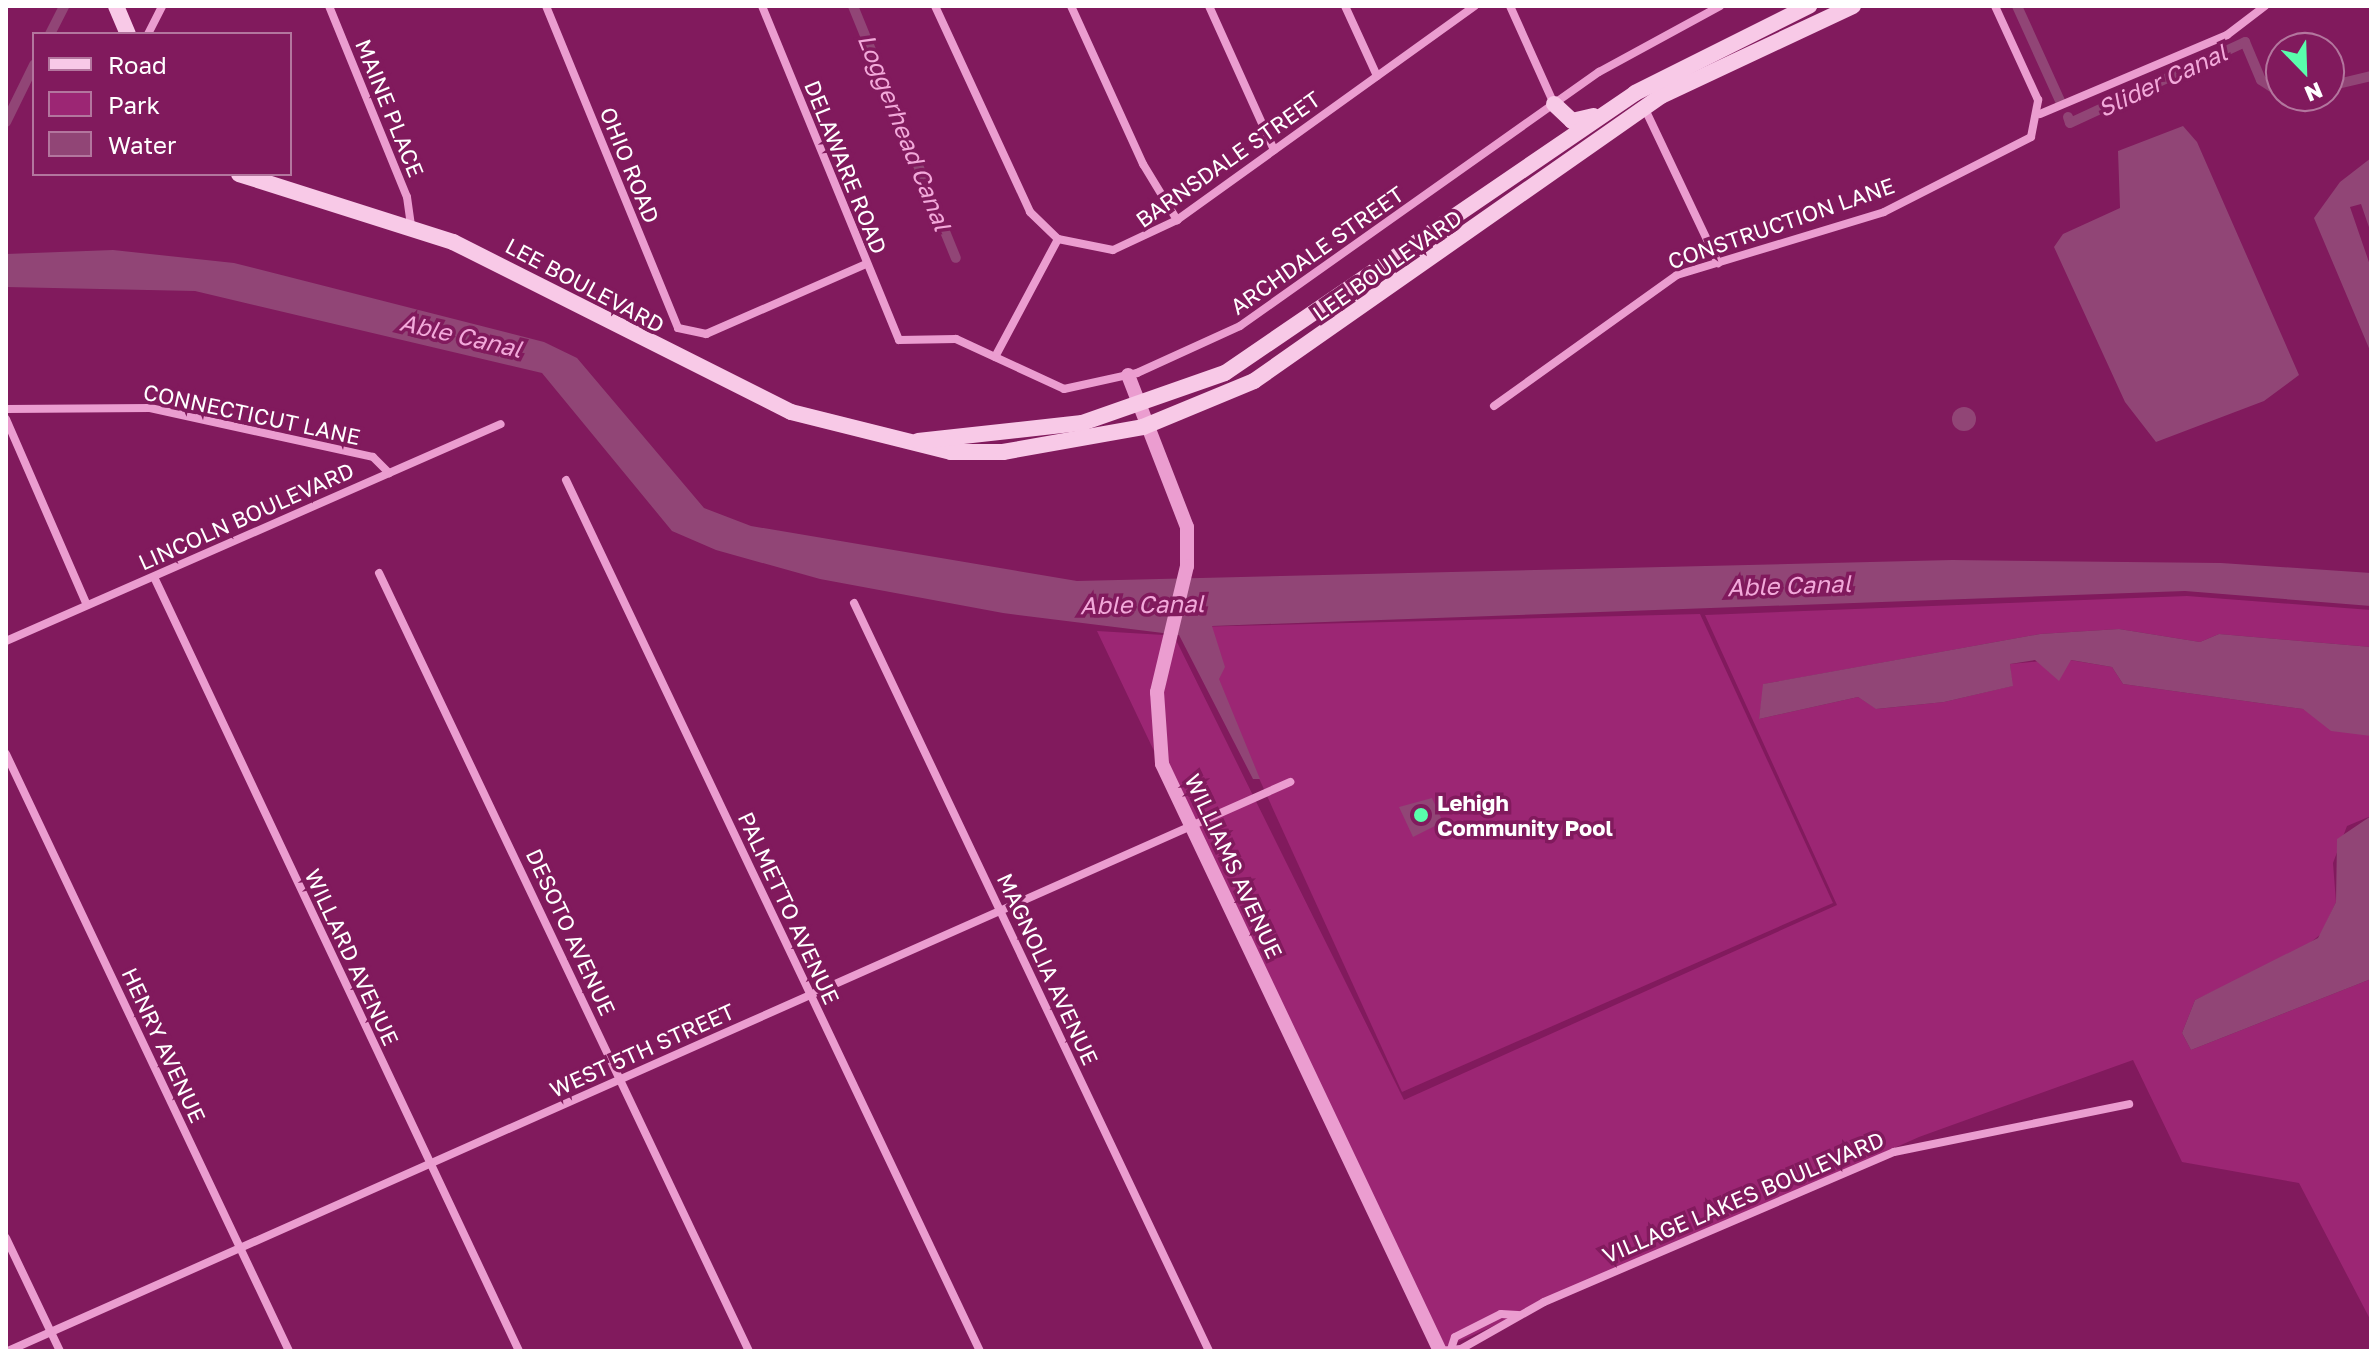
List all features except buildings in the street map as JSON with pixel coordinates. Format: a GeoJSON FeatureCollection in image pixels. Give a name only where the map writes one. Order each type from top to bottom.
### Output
{"type":"FeatureCollection","features":[{"type":"Feature","properties":{"kind":"main road"},"geometry":{"type":"LineString","coordinates":[[116,6],[123,32]]}},
{"type":"Feature","properties":{"kind":"main road","name":"LEE BOULEVARD"},"geometry":{"type":"LineString","coordinates":[[246,176],[411,225],[760,400],[908,442],[1003,452],[1143,427],[1254,381],[1453,246],[1640,100],[1809,6]]}},
{"type":"Feature","properties":{"kind":"main road"},"geometry":{"type":"LineString","coordinates":[[1815,22],[1831,6]]}},
{"type":"Feature","properties":{"kind":"main road","name":"LEE BOULEVARD"},"geometry":{"type":"LineString","coordinates":[[908,442],[1082,423],[1137,408],[1245,363],[1606,112],[1853,6]]}},
{"type":"Feature","properties":{"kind":"main road"},"geometry":{"type":"LineString","coordinates":[[1554,104],[1575,121],[1606,112]]}},
{"type":"Feature","properties":{"kind":"main road"},"geometry":{"type":"LineString","coordinates":[[1554,104],[1556,147]]}},
{"type":"Feature","properties":{"kind":"main road"},"geometry":{"type":"LineString","coordinates":[[1453,246],[1450,235],[1509,191],[1518,174]]}},
{"type":"Feature","properties":{"kind":"street"},"geometry":{"type":"LineString","coordinates":[[149,32],[162,6]]}},
{"type":"Feature","properties":{"kind":"street","name":"MAINE PLACE"},"geometry":{"type":"LineString","coordinates":[[329,6],[407,197],[411,225]]}},
{"type":"Feature","properties":{"kind":"street","name":"OHIO ROAD"},"geometry":{"type":"LineString","coordinates":[[546,6],[674,322],[686,333],[706,334],[866,264]]}},
{"type":"Feature","properties":{"kind":"street","name":"DELAWARE ROAD"},"geometry":{"type":"LineString","coordinates":[[762,6],[899,340]]}},
{"type":"Feature","properties":{"kind":"street"},"geometry":{"type":"LineString","coordinates":[[935,6],[1023,201],[1058,239],[995,357]]}},
{"type":"Feature","properties":{"kind":"street"},"geometry":{"type":"LineString","coordinates":[[1071,6],[1143,164],[1177,220]]}},
{"type":"Feature","properties":{"kind":"street"},"geometry":{"type":"LineString","coordinates":[[1209,6],[1274,150]]}},
{"type":"Feature","properties":{"kind":"street"},"geometry":{"type":"LineString","coordinates":[[1345,6],[1377,76]]}},
{"type":"Feature","properties":{"kind":"street","name":"BARNSDALE STREET"},"geometry":{"type":"LineString","coordinates":[[1058,239],[1124,248],[1177,220],[1475,6]]}},
{"type":"Feature","properties":{"kind":"street"},"geometry":{"type":"LineString","coordinates":[[1510,6],[1554,104]]}},
{"type":"Feature","properties":{"kind":"street","name":"ARCHDALE STREET"},"geometry":{"type":"LineString","coordinates":[[899,340],[945,337],[995,357],[1054,387],[1128,375],[1251,319],[1554,104],[1720,6]]}},
{"type":"Feature","properties":{"kind":"street"},"geometry":{"type":"LineString","coordinates":[[1995,6],[2040,114],[2227,35],[2265,6]]}},
{"type":"Feature","properties":{"kind":"street"},"geometry":{"type":"LineString","coordinates":[[1640,100],[1718,263]]}},
{"type":"Feature","properties":{"kind":"street","name":"CONSTRUCTION LANE"},"geometry":{"type":"LineString","coordinates":[[1494,406],[1666,281],[1884,212],[2018,147],[2040,114]]}},
{"type":"Feature","properties":{"kind":"street","name":"WILLIAMS AVENUE"},"geometry":{"type":"LineString","coordinates":[[1128,375],[1143,427],[1184,513],[1187,566],[1166,651],[1156,733],[1190,826],[1443,1350]]}},
{"type":"Feature","properties":{"kind":"street","name":"CONNECTICUT LANE"},"geometry":{"type":"LineString","coordinates":[[6,409],[150,408],[373,457],[389,473]]}},
{"type":"Feature","properties":{"kind":"street"},"geometry":{"type":"LineString","coordinates":[[6,419],[87,605]]}},
{"type":"Feature","properties":{"kind":"street","name":"LINCOLN BOULEVARD"},"geometry":{"type":"LineString","coordinates":[[6,641],[501,424]]}},
{"type":"Feature","properties":{"kind":"street","name":"PALMETTO AVENUE"},"geometry":{"type":"LineString","coordinates":[[566,480],[980,1351]]}},
{"type":"Feature","properties":{"kind":"street","name":"DESOTO AVENUE"},"geometry":{"type":"LineString","coordinates":[[379,573],[749,1351]]}},
{"type":"Feature","properties":{"kind":"street","name":"WILLARD AVENUE"},"geometry":{"type":"LineString","coordinates":[[154,577],[519,1351]]}},
{"type":"Feature","properties":{"kind":"street","name":"MAGNOLIA AVENUE"},"geometry":{"type":"LineString","coordinates":[[854,603],[1209,1351]]}},
{"type":"Feature","properties":{"kind":"street","name":"HENRY AVENUE"},"geometry":{"type":"LineString","coordinates":[[6,754],[289,1351]]}},
{"type":"Feature","properties":{"kind":"street","name":"WEST 5TH STREET"},"geometry":{"type":"LineString","coordinates":[[8,1351],[1290,782]]}},
{"type":"Feature","properties":{"kind":"street","name":"VILLAGE LAKES BOULEVARD"},"geometry":{"type":"LineString","coordinates":[[1443,1350],[1473,1344],[1518,1315],[1894,1152],[2129,1104]]}},
{"type":"Feature","properties":{"kind":"street"},"geometry":{"type":"LineString","coordinates":[[6,1238],[60,1351]]}},
{"type":"Feature","properties":{"kind":"street","name":"VILLAGE LAKES BOULEVARD"},"geometry":{"type":"LineString","coordinates":[[1443,1350],[1455,1337],[1501,1314],[1518,1315]]}},
{"type":"Feature","properties":{"kind":"green space"},"geometry":{"type":"Polygon","coordinates":[[[2187,596],[2371,610],[2371,647],[2219,634],[2200,642],[2119,629],[2040,634],[1764,684],[1759,719],[1858,697],[1877,709],[1944,702],[2012,686],[2010,664],[2042,661],[2049,672],[2070,660],[2112,667],[2123,684],[2303,709],[2371,736],[2371,816],[2347,826],[2333,863],[2336,902],[2321,934],[2300,951],[2195,1000],[2182,1033],[2191,1050],[2371,979],[2371,1321],[2299,1183],[2182,1162],[2133,1060],[1919,1137],[1444,1348],[1167,762],[1161,707],[1175,638],[1404,1100],[1837,905],[1705,615],[2187,596]]]}},
{"type":"Feature","properties":{"kind":"green space"},"geometry":{"type":"Polygon","coordinates":[[[1700,614],[1833,903],[1402,1092],[1190,627],[1700,614]]]}},
{"type":"Feature","properties":{"kind":"green space"},"geometry":{"type":"Polygon","coordinates":[[[1097,631],[1164,635],[1152,691],[1154,751],[1097,631]]]}},
{"type":"Feature","properties":{"kind":"water"},"geometry":{"type":"Polygon","coordinates":[[[2183,126],[2197,142],[2299,375],[2264,401],[2156,442],[2125,402],[2054,247],[2063,234],[2120,208],[2118,151],[2183,126]]]}},
{"type":"Feature","properties":{"kind":"water"},"geometry":{"type":"Polygon","coordinates":[[[2371,158],[2371,233],[2361,204],[2350,207],[2371,268],[2371,353],[2314,218],[2340,182],[2371,158]]]}},
{"type":"Feature","properties":{"kind":"water","name":"Able Canal"},"geometry":{"type":"Polygon","coordinates":[[[113,250],[234,263],[544,342],[577,358],[704,508],[751,526],[1077,581],[1952,560],[2221,563],[2371,573],[2371,606],[2185,591],[1212,626],[1225,667],[1219,679],[1260,779],[1253,779],[1179,635],[1003,613],[820,579],[716,550],[672,531],[542,373],[195,291],[6,287],[6,254],[113,250]]]}},
{"type":"Feature","properties":{"kind":"water"},"geometry":{"type":"Polygon","coordinates":[[[1964,407],[1973,410],[1976,419],[1973,428],[1964,431],[1955,428],[1952,419],[1955,410],[1964,407]]]}},
{"type":"Feature","properties":{"kind":"water"},"geometry":{"type":"Polygon","coordinates":[[[2119,629],[2200,642],[2219,634],[2371,647],[2371,736],[2331,731],[2303,709],[2123,684],[2112,667],[2071,660],[2059,681],[2035,660],[2010,664],[2013,686],[1944,702],[1876,709],[1858,697],[1759,719],[1763,684],[2040,634],[2119,629]]]}},
{"type":"Feature","properties":{"kind":"water","name":"Lehigh Community Pool"},"geometry":{"type":"Polygon","coordinates":[[[1432,798],[1443,822],[1413,837],[1399,807],[1432,798]]]}},
{"type":"Feature","properties":{"kind":"water"},"geometry":{"type":"Polygon","coordinates":[[[2371,816],[2371,979],[2191,1050],[2182,1033],[2195,1000],[2318,938],[2336,902],[2337,839],[2371,816]]]}},
{"type":"Feature","properties":{"kind":"waterway"},"geometry":{"type":"LineString","coordinates":[[51,32],[64,6]]}},
{"type":"Feature","properties":{"kind":"waterway","name":"Loggerhead Canal"},"geometry":{"type":"LineString","coordinates":[[853,6],[956,258]]}},
{"type":"Feature","properties":{"kind":"waterway","name":"Slider Canal"},"geometry":{"type":"LineString","coordinates":[[2017,6],[2060,101]]}},
{"type":"Feature","properties":{"kind":"waterway","name":"Slider Canal"},"geometry":{"type":"LineString","coordinates":[[2068,117],[2070,123],[2245,42],[2261,80],[2265,83]]}},
{"type":"Feature","properties":{"kind":"waterway"},"geometry":{"type":"LineString","coordinates":[[6,122],[32,69]]}},
{"type":"Feature","properties":{"kind":"waterway","name":"Slider Canal"},"geometry":{"type":"LineString","coordinates":[[2345,82],[2371,76]]}},
{"type":"Feature","properties":{"kind":"place","name":"Lehigh Community Pool"},"geometry":{"type":"Point","coordinates":[1421,815]}}]}
